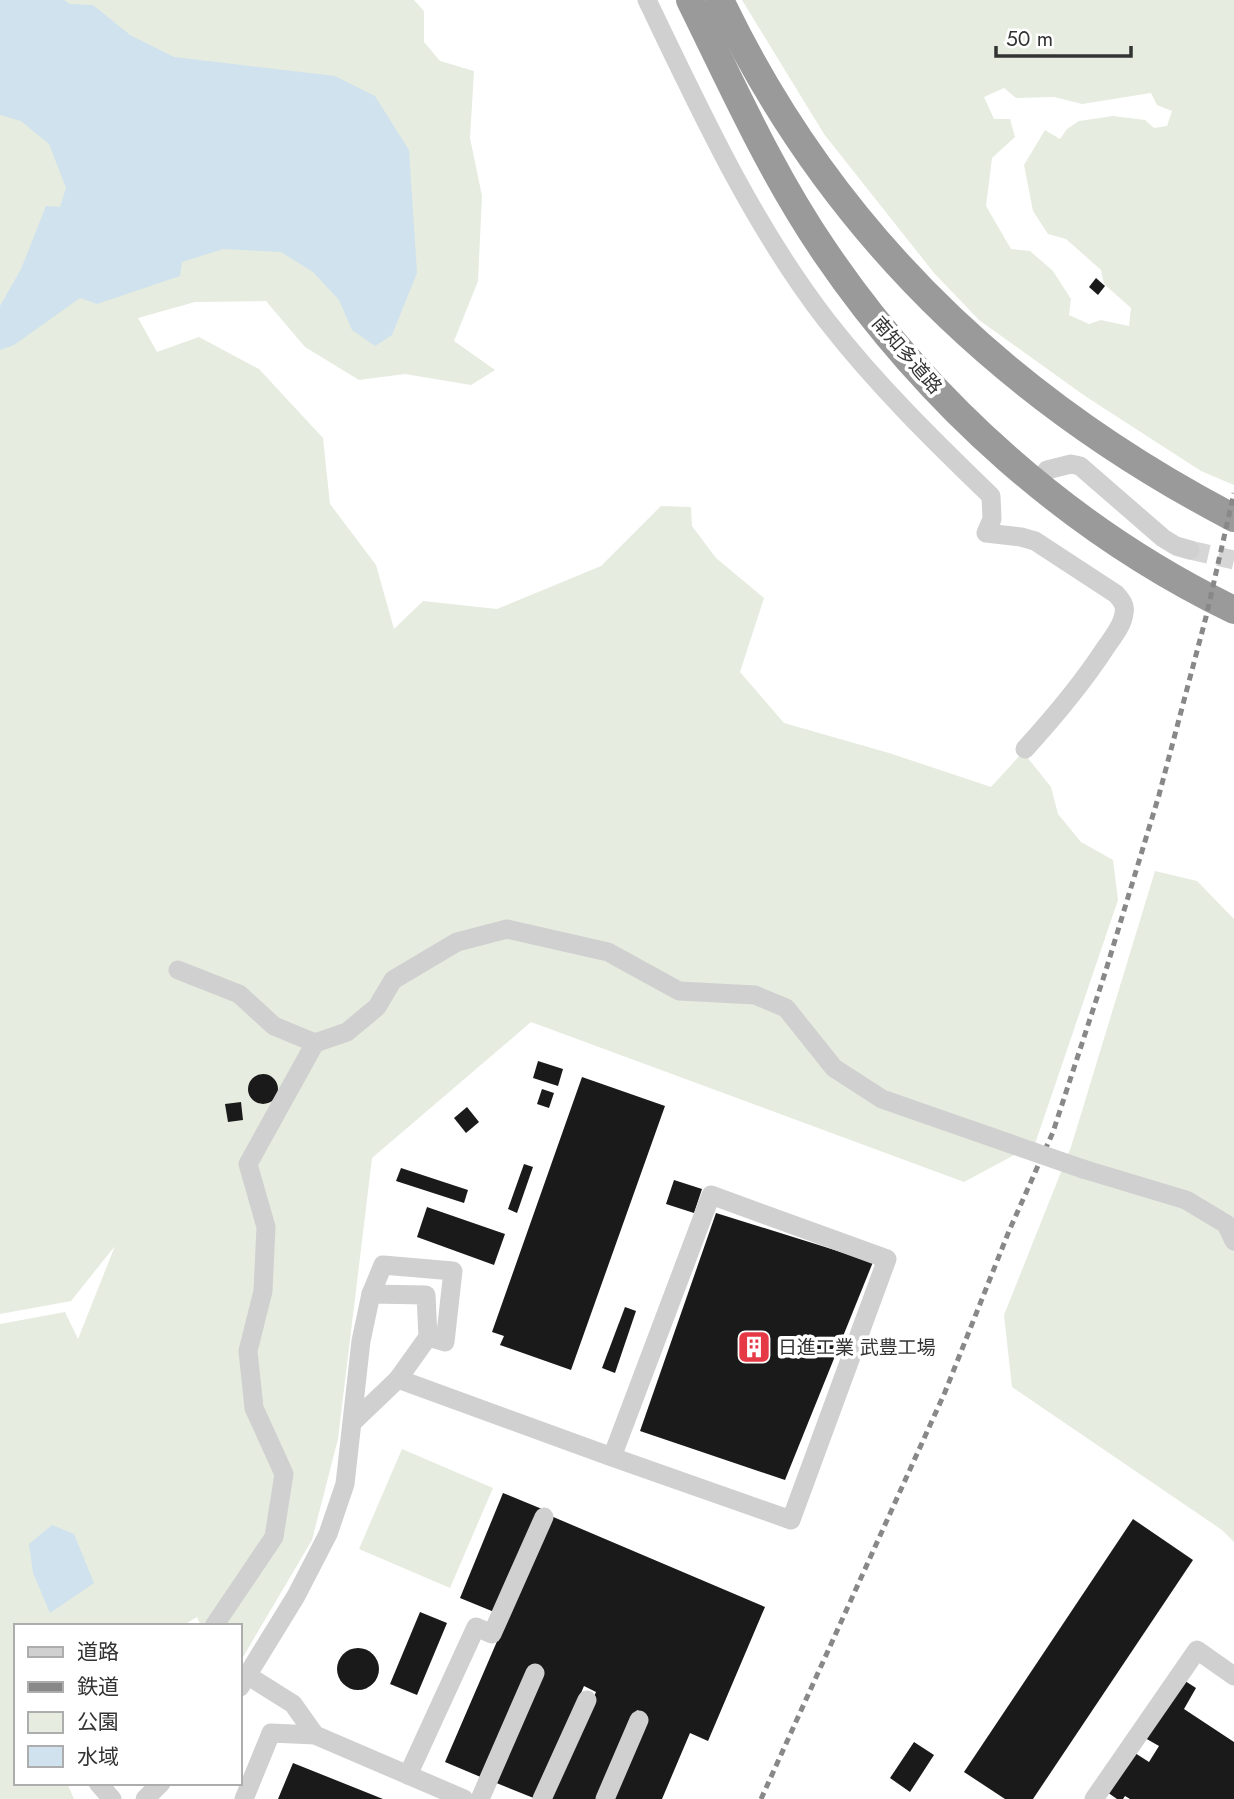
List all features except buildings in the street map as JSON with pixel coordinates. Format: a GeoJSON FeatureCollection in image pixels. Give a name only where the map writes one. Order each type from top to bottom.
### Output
{"type":"FeatureCollection","features":[{"type":"Feature","properties":{"kind":"highway","name":"南知多道路"},"geometry":{"type":"LineString","coordinates":[[691,0],[757,136],[790,195],[824,251],[896,345],[963,417],[1061,504],[1176,581],[1234,610]]}},
{"type":"Feature","properties":{"kind":"highway"},"geometry":{"type":"LineString","coordinates":[[720,0],[768,88],[808,151],[846,205],[889,257],[930,300],[980,348],[1083,428],[1146,468],[1234,518]]}},
{"type":"Feature","properties":{"kind":"street"},"geometry":{"type":"LineString","coordinates":[[647,0],[706,124],[744,194],[788,265],[864,367],[921,429],[991,496],[992,519],[986,533],[1021,537],[1051,550],[1116,594],[1123,603],[1125,612],[1120,626],[1088,675],[1063,708],[1025,749]]}},
{"type":"Feature","properties":{"kind":"street"},"geometry":{"type":"LineString","coordinates":[[1047,470],[1071,464],[1080,466],[1163,538],[1190,550]]}},
{"type":"Feature","properties":{"kind":"street"},"geometry":{"type":"LineString","coordinates":[[991,496],[1007,484]]}},
{"type":"Feature","properties":{"kind":"street"},"geometry":{"type":"LineString","coordinates":[[178,970],[239,994],[274,1026],[315,1043],[347,1032],[377,1007],[393,980],[457,942],[507,929],[608,952],[679,991],[755,995],[786,1008],[834,1068],[882,1099],[1083,1169],[1186,1200],[1226,1224],[1234,1241]]}},
{"type":"Feature","properties":{"kind":"street"},"geometry":{"type":"LineString","coordinates":[[215,1624],[274,1537],[284,1474],[254,1408],[248,1351],[263,1291],[267,1227],[248,1164],[315,1043]]}},
{"type":"Feature","properties":{"kind":"street"},"geometry":{"type":"LineString","coordinates":[[398,1379],[612,1457],[791,1520],[887,1259],[710,1195],[612,1457]]}},
{"type":"Feature","properties":{"kind":"street"},"geometry":{"type":"LineString","coordinates":[[314,1735],[293,1704],[243,1681],[296,1596],[328,1534],[345,1484],[361,1341],[371,1294],[383,1265],[453,1271],[445,1342],[428,1337]]}},
{"type":"Feature","properties":{"kind":"street"},"geometry":{"type":"LineString","coordinates":[[353,1422],[398,1379],[428,1337],[426,1296],[371,1294]]}},
{"type":"Feature","properties":{"kind":"street"},"geometry":{"type":"LineString","coordinates":[[408,1775],[476,1627],[492,1634],[544,1517]]}},
{"type":"Feature","properties":{"kind":"street"},"geometry":{"type":"LineString","coordinates":[[1094,1799],[1197,1650],[1234,1676]]}},
{"type":"Feature","properties":{"kind":"street"},"geometry":{"type":"LineString","coordinates":[[480,1799],[535,1673]]}},
{"type":"Feature","properties":{"kind":"street"},"geometry":{"type":"LineString","coordinates":[[542,1799],[587,1700]]}},
{"type":"Feature","properties":{"kind":"street"},"geometry":{"type":"LineString","coordinates":[[605,1799],[639,1720]]}},
{"type":"Feature","properties":{"kind":"street"},"geometry":{"type":"LineString","coordinates":[[244,1799],[271,1733],[314,1735],[464,1799]]}},
{"type":"Feature","properties":{"kind":"street"},"geometry":{"type":"LineString","coordinates":[[145,1799],[159,1785]]}},
{"type":"Feature","properties":{"kind":"green space"},"geometry":{"type":"Polygon","coordinates":[[[0,0],[414,0],[424,11],[424,42],[440,61],[474,71],[470,138],[482,196],[478,281],[454,341],[495,370],[471,385],[405,374],[359,380],[305,347],[266,301],[195,302],[138,318],[157,352],[199,337],[259,369],[323,438],[330,504],[376,565],[394,629],[423,601],[497,609],[601,566],[661,506],[691,507],[692,526],[716,558],[764,598],[740,672],[784,723],[889,753],[991,787],[1023,752],[1051,787],[1058,814],[1081,842],[1113,860],[1118,900],[1035,1144],[964,1182],[531,1022],[372,1158],[338,1439],[312,1540],[242,1659],[242,1624],[200,1624],[197,1617],[185,1624],[14,1624],[14,1785],[68,1785],[74,1799],[0,1799],[0,1324],[65,1312],[78,1339],[115,1246],[71,1301],[0,1314],[0,0]]]}},
{"type":"Feature","properties":{"kind":"green space"},"geometry":{"type":"Polygon","coordinates":[[[742,0],[1234,0],[1234,485],[1201,471],[1085,396],[979,320],[934,273],[824,134],[742,0]],[[1004,88],[984,97],[994,119],[1010,119],[1015,137],[992,158],[986,206],[1011,249],[1030,251],[1053,271],[1071,299],[1069,315],[1089,324],[1101,320],[1129,326],[1131,308],[1104,284],[1101,270],[1066,239],[1048,234],[1033,211],[1024,165],[1045,130],[1060,139],[1067,129],[1079,121],[1113,116],[1145,120],[1154,128],[1167,126],[1172,111],[1157,105],[1151,93],[1082,104],[1054,97],[1016,98],[1004,88]]]}},
{"type":"Feature","properties":{"kind":"green space"},"geometry":{"type":"Polygon","coordinates":[[[1155,871],[1197,881],[1234,919],[1234,1542],[1222,1530],[1012,1387],[1004,1315],[1071,1147],[1155,871]]]}},
{"type":"Feature","properties":{"kind":"green space"},"geometry":{"type":"Polygon","coordinates":[[[402,1449],[493,1488],[450,1588],[359,1549],[402,1449]]]}},
{"type":"Feature","properties":{"kind":"water"},"geometry":{"type":"Polygon","coordinates":[[[0,0],[64,0],[70,4],[93,5],[130,35],[174,57],[335,76],[375,96],[409,150],[417,273],[392,335],[375,346],[352,330],[339,300],[313,272],[281,252],[223,249],[182,262],[180,276],[97,304],[80,298],[14,345],[0,350],[0,306],[21,269],[46,206],[60,207],[66,188],[49,144],[21,121],[0,115],[0,0]]]}},
{"type":"Feature","properties":{"kind":"water"},"geometry":{"type":"Polygon","coordinates":[[[52,1525],[74,1534],[94,1583],[50,1613],[33,1573],[29,1544],[52,1525]]]}},
{"type":"Feature","properties":{"kind":"tunnel"},"geometry":{"type":"LineString","coordinates":[[1190,550],[1234,560]]}},
{"type":"Feature","properties":{"kind":"railway"},"geometry":{"type":"LineString","coordinates":[[761,1799],[945,1392],[1009,1231],[1053,1132],[1159,795],[1206,617],[1234,493]]}},
{"type":"Feature","properties":{"kind":"place","name":"日進工業 武豊工場"},"geometry":{"type":"Point","coordinates":[754,1347]}}]}
